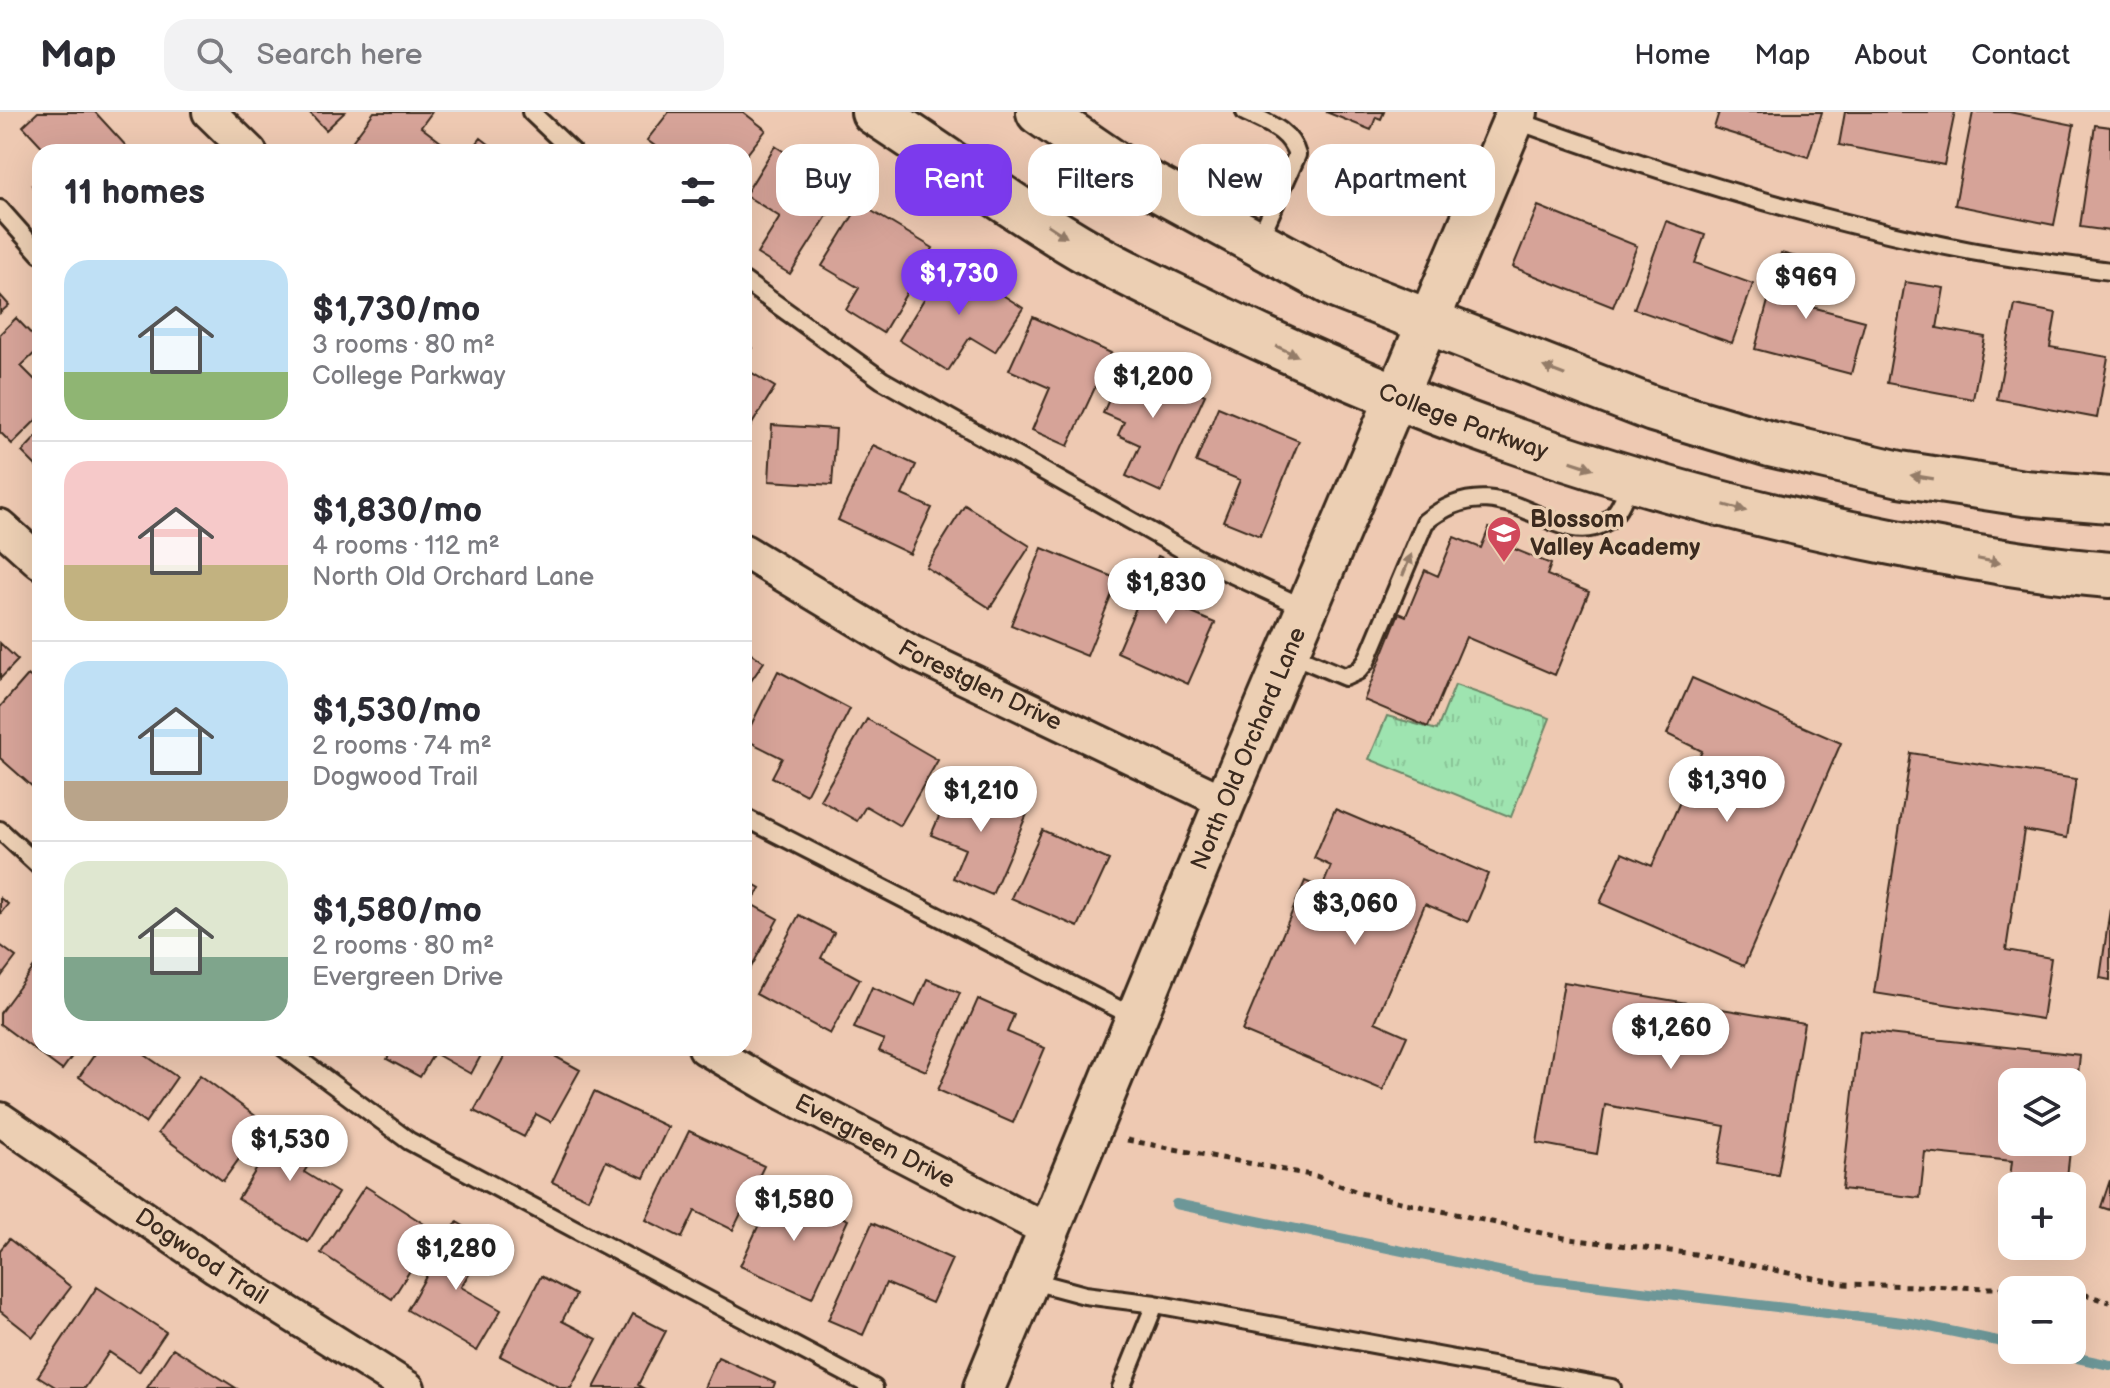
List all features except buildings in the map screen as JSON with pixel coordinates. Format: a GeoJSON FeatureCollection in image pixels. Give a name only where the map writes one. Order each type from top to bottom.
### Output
{"type":"FeatureCollection","features":[{"type":"Feature","properties":{"kind":"main road","name":"College Parkway"},"geometry":{"type":"LineString","coordinates":[[874,112],[1091,254],[1345,378],[1396,398],[1584,466],[1780,521],[2034,569],[2110,575]]}},
{"type":"Feature","properties":{"kind":"main road"},"geometry":{"type":"LineString","coordinates":[[1039,112],[1125,171],[1339,287],[1653,409],[1770,444],[1900,474],[2024,493],[2110,500]]}},
{"type":"Feature","properties":{"kind":"street"},"geometry":{"type":"LineString","coordinates":[[209,112],[242,144]]}},
{"type":"Feature","properties":{"kind":"street","name":"North Old Orchard Lane"},"geometry":{"type":"LineString","coordinates":[[984,1388],[1225,802],[1515,116]]}},
{"type":"Feature","properties":{"kind":"street"},"geometry":{"type":"LineString","coordinates":[[0,526],[32,555]]}},
{"type":"Feature","properties":{"kind":"street","name":"Forestglen Drive"},"geometry":{"type":"LineString","coordinates":[[752,556],[911,652],[1225,802]]}},
{"type":"Feature","properties":{"kind":"street","name":"Evergreen Drive"},"geometry":{"type":"LineString","coordinates":[[719,1056],[779,1091],[1047,1230]]}},
{"type":"Feature","properties":{"kind":"street","name":"Dogwood Trail"},"geometry":{"type":"LineString","coordinates":[[0,1119],[216,1267],[408,1388]]}},
{"type":"Feature","properties":{"kind":"lane"},"geometry":{"type":"LineString","coordinates":[[531,112],[565,144]]}},
{"type":"Feature","properties":{"kind":"lane"},"geometry":{"type":"LineString","coordinates":[[1245,112],[1276,127],[1293,141],[1297,155],[1258,242]]}},
{"type":"Feature","properties":{"kind":"lane"},"geometry":{"type":"LineString","coordinates":[[1515,116],[1640,165],[1812,215],[1972,251],[2110,271]]}},
{"type":"Feature","properties":{"kind":"lane"},"geometry":{"type":"LineString","coordinates":[[0,209],[32,245]]}},
{"type":"Feature","properties":{"kind":"lane"},"geometry":{"type":"LineString","coordinates":[[752,287],[882,380],[1199,559],[1307,609]]}},
{"type":"Feature","properties":{"kind":"lane"},"geometry":{"type":"LineString","coordinates":[[1288,653],[1345,677],[1358,671],[1366,662],[1425,522],[1440,509],[1465,498],[1505,502],[1576,529],[1605,523],[1619,507],[1632,480]]}},
{"type":"Feature","properties":{"kind":"lane"},"geometry":{"type":"LineString","coordinates":[[752,821],[1136,1018]]}},
{"type":"Feature","properties":{"kind":"lane"},"geometry":{"type":"LineString","coordinates":[[0,830],[32,860]]}},
{"type":"Feature","properties":{"kind":"lane"},"geometry":{"type":"LineString","coordinates":[[295,1056],[409,1141],[874,1388]]}},
{"type":"Feature","properties":{"kind":"lane"},"geometry":{"type":"LineString","coordinates":[[1027,1280],[1085,1295],[1155,1304],[1612,1388]]}},
{"type":"Feature","properties":{"kind":"lane"},"geometry":{"type":"LineString","coordinates":[[1121,1388],[1155,1304]]}},
{"type":"Feature","properties":{"kind":"path"},"geometry":{"type":"LineString","coordinates":[[1127,1140],[1316,1176],[1360,1193],[1569,1239],[1695,1254],[1843,1284],[1998,1288]]}},
{"type":"Feature","properties":{"kind":"path"},"geometry":{"type":"LineString","coordinates":[[2086,1295],[2110,1302]]}},
{"type":"Feature","properties":{"kind":"green space"},"geometry":{"type":"Polygon","coordinates":[[[1455,685],[1550,718],[1511,817],[1369,759],[1387,716],[1437,730],[1455,685]]]}},
{"type":"Feature","properties":{"kind":"waterway"},"geometry":{"type":"LineString","coordinates":[[1176,1204],[1532,1278],[1911,1323],[1998,1341]]}},
{"type":"Feature","properties":{"kind":"waterway"},"geometry":{"type":"LineString","coordinates":[[2086,1360],[2110,1365]]}},
{"type":"Feature","properties":{"kind":"place","name":"Blossom Valley Academy"},"geometry":{"type":"Point","coordinates":[1504,564]}}]}
